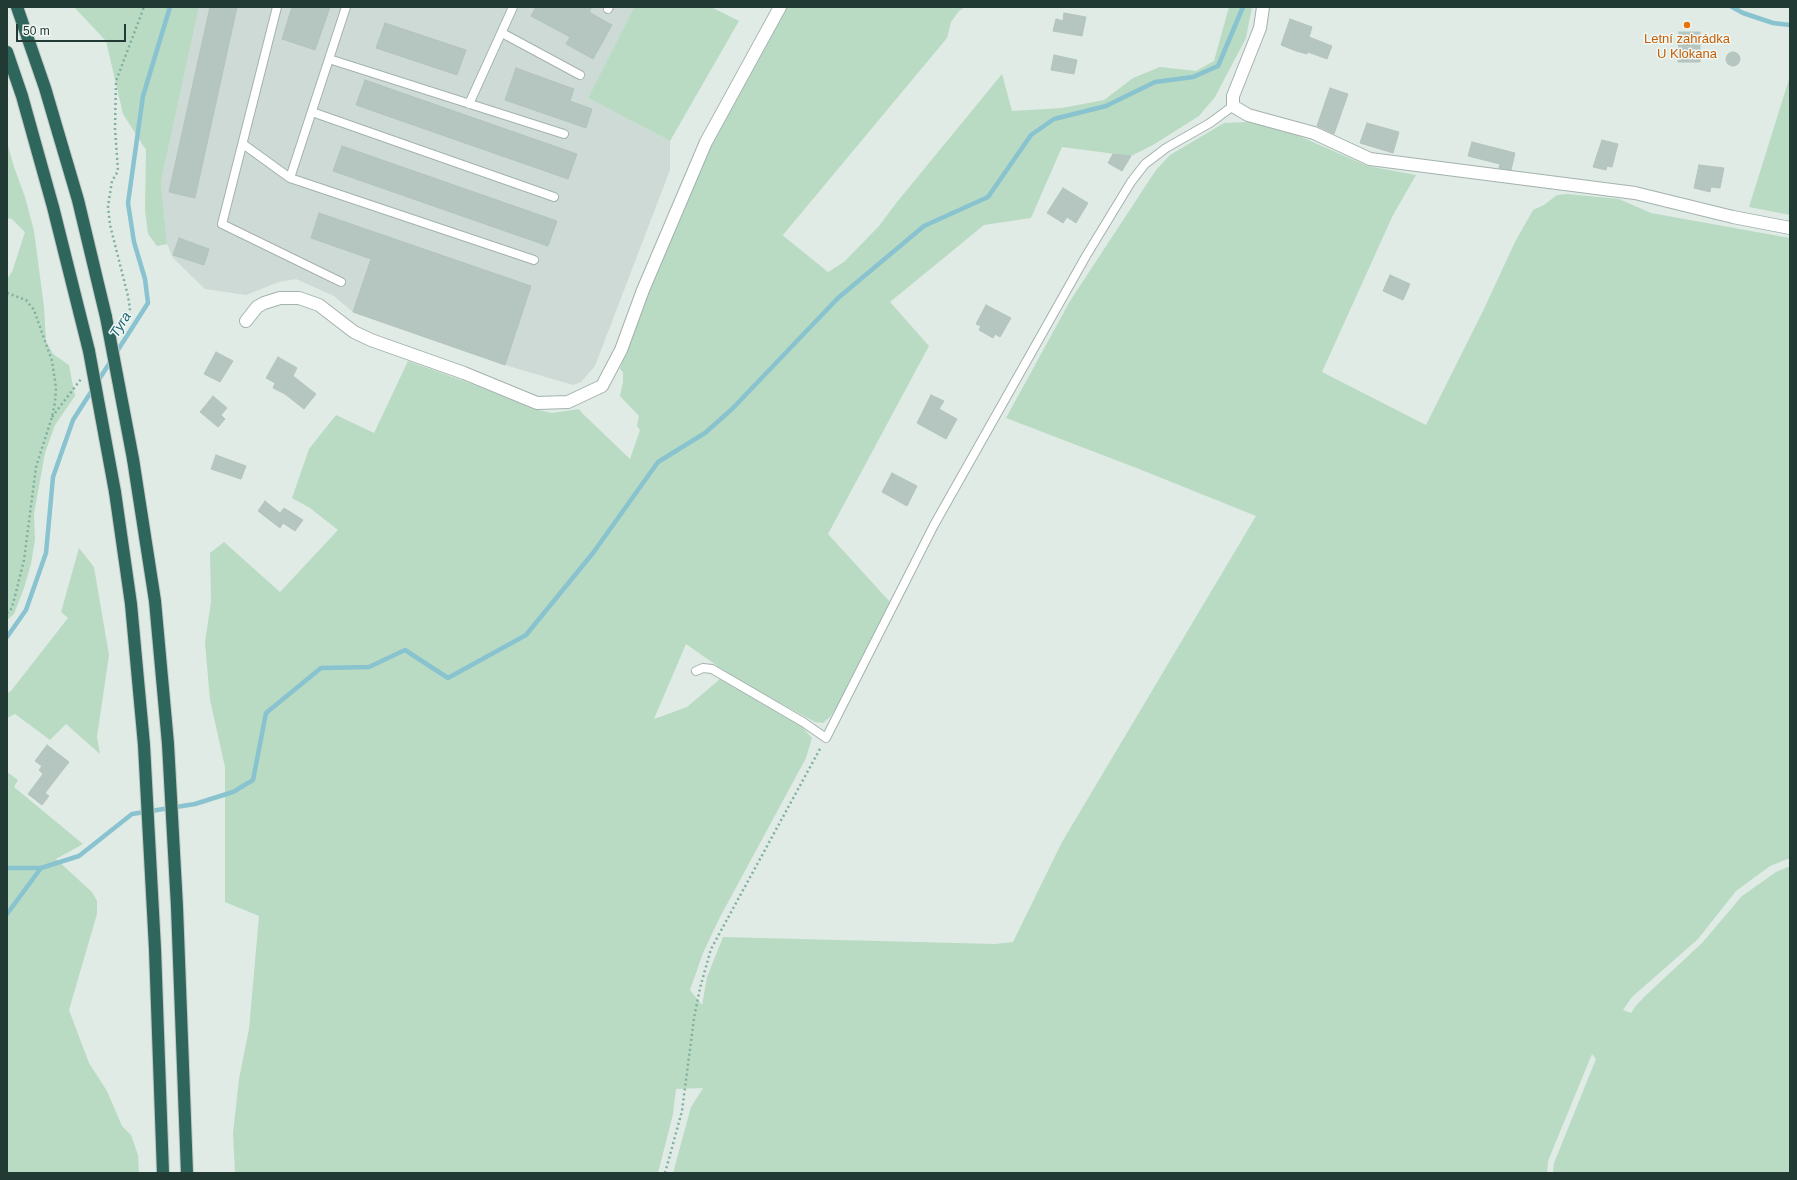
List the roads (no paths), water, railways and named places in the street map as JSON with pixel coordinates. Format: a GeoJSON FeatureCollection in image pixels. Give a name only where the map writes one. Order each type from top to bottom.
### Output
{"type":"FeatureCollection","features":[{"type":"Feature","properties":{"kind":"highway"},"geometry":{"type":"LineString","coordinates":[[17,7],[45,88],[78,200],[106,317],[134,459],[154,601],[168,744],[176,884],[187,1173]]}},
{"type":"Feature","properties":{"kind":"highway"},"geometry":{"type":"LineString","coordinates":[[7,52],[22,96],[53,207],[89,351],[115,492],[131,604],[144,745],[152,885],[163,1173]]}},
{"type":"Feature","properties":{"kind":"street"},"geometry":{"type":"LineString","coordinates":[[246,321],[257,307],[264,303],[280,298],[299,298],[319,305],[354,332],[371,340],[464,373],[537,404],[568,402],[602,386],[621,350],[643,290],[706,142],[780,7]]}},
{"type":"Feature","properties":{"kind":"street"},"geometry":{"type":"LineString","coordinates":[[1263,7],[1260,28],[1233,96],[1233,106],[1248,115],[1314,133],[1370,159],[1635,193],[1733,217],[1790,228]]}},
{"type":"Feature","properties":{"kind":"lane"},"geometry":{"type":"LineString","coordinates":[[278,7],[222,224],[341,282]]}},
{"type":"Feature","properties":{"kind":"lane"},"geometry":{"type":"LineString","coordinates":[[290,178],[346,7]]}},
{"type":"Feature","properties":{"kind":"lane"},"geometry":{"type":"LineString","coordinates":[[469,104],[502,33],[512,7]]}},
{"type":"Feature","properties":{"kind":"lane"},"geometry":{"type":"LineString","coordinates":[[502,33],[580,75]]}},
{"type":"Feature","properties":{"kind":"lane"},"geometry":{"type":"LineString","coordinates":[[329,59],[564,134]]}},
{"type":"Feature","properties":{"kind":"lane"},"geometry":{"type":"LineString","coordinates":[[696,672],[703,668],[712,669],[803,722],[826,738],[934,524],[1086,256],[1131,182],[1145,164],[1161,152],[1233,106]]}},
{"type":"Feature","properties":{"kind":"lane"},"geometry":{"type":"LineString","coordinates":[[312,112],[554,197]]}},
{"type":"Feature","properties":{"kind":"lane"},"geometry":{"type":"LineString","coordinates":[[242,144],[290,178],[534,260]]}},
{"type":"Feature","properties":{"kind":"waterway","name":"Tyra"},"geometry":{"type":"LineString","coordinates":[[7,637],[26,610],[46,553],[53,477],[73,420],[148,303],[145,279],[134,242],[128,203],[143,96],[170,7]]}},
{"type":"Feature","properties":{"kind":"waterway"},"geometry":{"type":"LineString","coordinates":[[7,868],[41,868],[79,856],[132,814],[195,804],[233,792],[253,780],[266,713],[321,668],[369,667],[405,650],[448,678],[526,635],[593,553],[658,462],[705,433],[732,409],[838,298],[924,226],[988,197],[1031,135],[1054,119],[1106,106],[1155,82],[1193,77],[1218,66],[1243,7]]}},
{"type":"Feature","properties":{"kind":"waterway"},"geometry":{"type":"LineString","coordinates":[[1732,7],[1743,13],[1773,23],[1790,25]]}},
{"type":"Feature","properties":{"kind":"waterway"},"geometry":{"type":"LineString","coordinates":[[7,914],[41,868]]}},
{"type":"Feature","properties":{"kind":"place","name":"Letní zahrádka U Klokana"},"geometry":{"type":"Point","coordinates":[1687,25]}}]}
